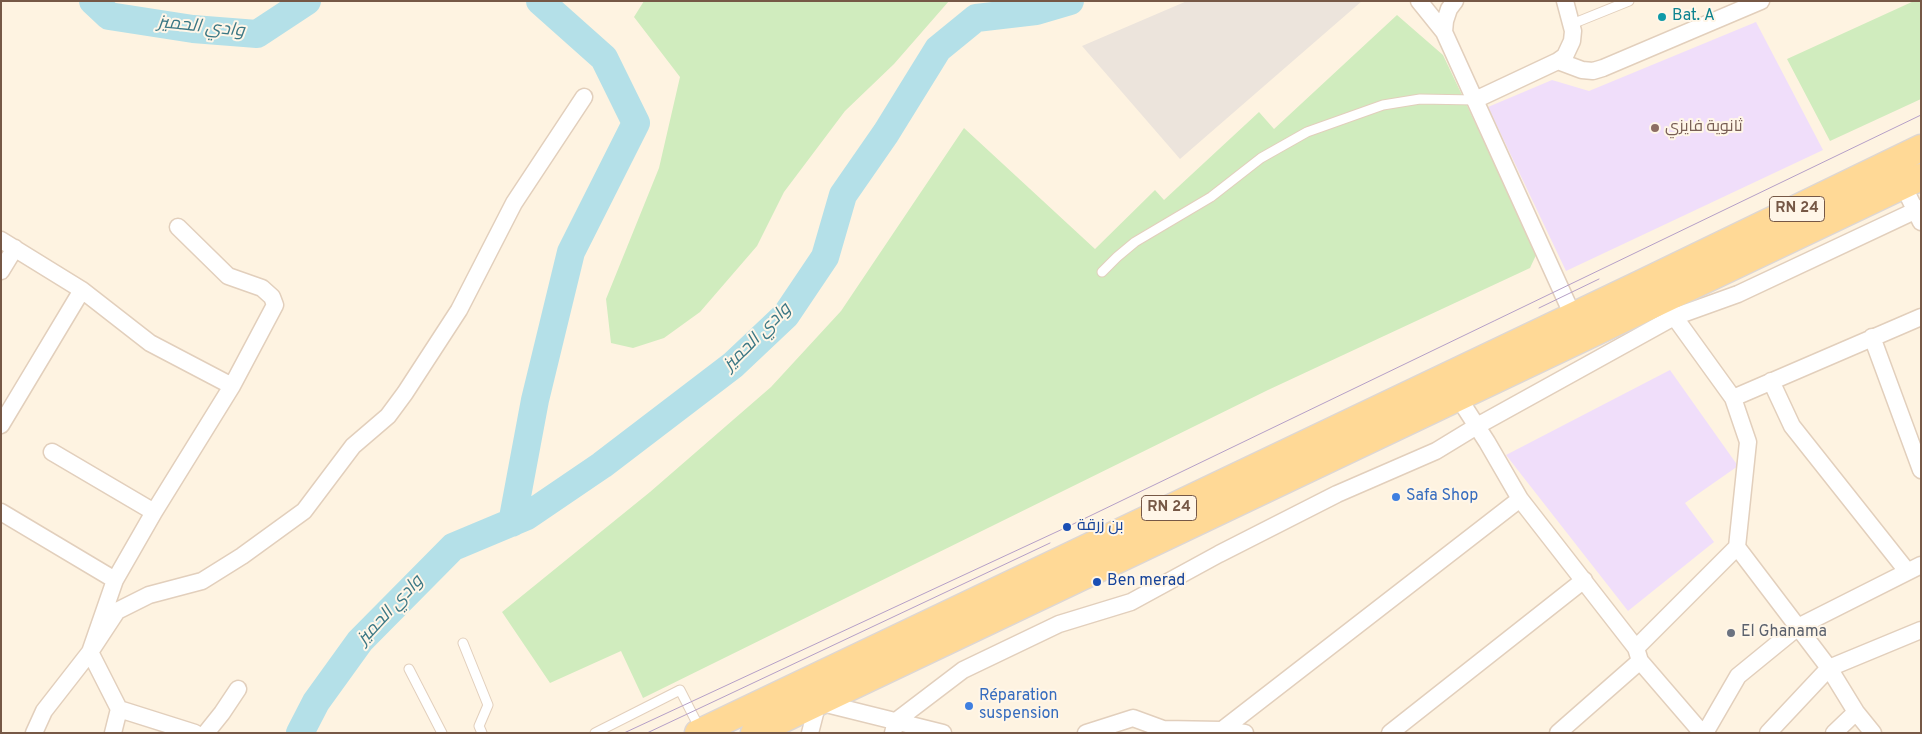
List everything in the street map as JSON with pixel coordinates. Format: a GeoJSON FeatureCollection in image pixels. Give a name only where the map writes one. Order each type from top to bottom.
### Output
{"type":"FeatureCollection","features":[{"type":"Feature","properties":{"kind":"main road","name":"RN 24"},"geometry":{"type":"LineString","coordinates":[[700,732],[1573,316],[1664,294],[1921,148]]}},
{"type":"Feature","properties":{"kind":"main road","name":"RN 24"},"geometry":{"type":"LineString","coordinates":[[754,733],[1458,397],[1664,294],[1912,181]]}},
{"type":"Feature","properties":{"kind":"street"},"geometry":{"type":"LineString","coordinates":[[1419,1],[1444,32],[1573,316]]}},
{"type":"Feature","properties":{"kind":"street"},"geometry":{"type":"LineString","coordinates":[[1444,32],[1449,9],[1455,1]]}},
{"type":"Feature","properties":{"kind":"street"},"geometry":{"type":"LineString","coordinates":[[1475,100],[1558,61],[1569,50],[1574,31],[1565,1]]}},
{"type":"Feature","properties":{"kind":"street"},"geometry":{"type":"LineString","coordinates":[[1558,61],[1582,70],[1594,71],[1761,1]]}},
{"type":"Feature","properties":{"kind":"street"},"geometry":{"type":"LineString","coordinates":[[34,733],[44,711],[90,652],[117,611],[149,595],[202,581],[242,556],[304,511],[353,446],[388,416],[459,310],[514,203],[584,96]]}},
{"type":"Feature","properties":{"kind":"street"},"geometry":{"type":"LineString","coordinates":[[894,727],[963,670],[1060,624],[1131,602],[1219,554],[1337,494],[1436,451],[1477,426],[1664,294],[1738,294],[1919,214],[1912,181]]}},
{"type":"Feature","properties":{"kind":"street"},"geometry":{"type":"LineString","coordinates":[[114,733],[120,709],[90,652],[115,580],[154,512],[232,386],[275,305],[272,297],[262,288],[228,276],[178,227]]}},
{"type":"Feature","properties":{"kind":"street"},"geometry":{"type":"LineString","coordinates":[[1,271],[8,244],[82,290],[150,343],[232,386]]}},
{"type":"Feature","properties":{"kind":"street"},"geometry":{"type":"LineString","coordinates":[[1,424],[82,290]]}},
{"type":"Feature","properties":{"kind":"street"},"geometry":{"type":"LineString","coordinates":[[1558,733],[1638,654],[1737,547],[1748,442],[1733,398],[1664,294]]}},
{"type":"Feature","properties":{"kind":"street"},"geometry":{"type":"LineString","coordinates":[[1733,398],[1921,317]]}},
{"type":"Feature","properties":{"kind":"street"},"geometry":{"type":"LineString","coordinates":[[1872,337],[1921,470]]}},
{"type":"Feature","properties":{"kind":"street"},"geometry":{"type":"LineString","coordinates":[[1458,397],[1520,500],[1584,580],[1638,654],[1703,733],[1738,676],[1798,627],[1914,568],[1792,426],[1771,381]]}},
{"type":"Feature","properties":{"kind":"street"},"geometry":{"type":"LineString","coordinates":[[52,452],[154,512]]}},
{"type":"Feature","properties":{"kind":"street"},"geometry":{"type":"LineString","coordinates":[[1222,730],[1520,500]]}},
{"type":"Feature","properties":{"kind":"street"},"geometry":{"type":"LineString","coordinates":[[1,512],[115,580]]}},
{"type":"Feature","properties":{"kind":"street"},"geometry":{"type":"LineString","coordinates":[[1737,547],[1829,668],[1856,712],[1872,733]]}},
{"type":"Feature","properties":{"kind":"street"},"geometry":{"type":"LineString","coordinates":[[1390,733],[1584,580]]}},
{"type":"Feature","properties":{"kind":"street"},"geometry":{"type":"LineString","coordinates":[[1768,733],[1829,668],[1921,630]]}},
{"type":"Feature","properties":{"kind":"street"},"geometry":{"type":"LineString","coordinates":[[206,733],[238,689]]}},
{"type":"Feature","properties":{"kind":"street"},"geometry":{"type":"LineString","coordinates":[[810,733],[818,702],[894,727],[943,733]]}},
{"type":"Feature","properties":{"kind":"street"},"geometry":{"type":"LineString","coordinates":[[120,709],[195,733]]}},
{"type":"Feature","properties":{"kind":"street"},"geometry":{"type":"LineString","coordinates":[[1834,733],[1856,712]]}},
{"type":"Feature","properties":{"kind":"street"},"geometry":{"type":"LineString","coordinates":[[1086,733],[1132,718],[1163,731],[1222,730],[1244,733]]}},
{"type":"Feature","properties":{"kind":"lane"},"geometry":{"type":"LineString","coordinates":[[1572,24],[1629,1]]}},
{"type":"Feature","properties":{"kind":"lane"},"geometry":{"type":"LineString","coordinates":[[1102,272],[1135,242],[1211,197],[1261,158],[1307,132],[1383,104],[1420,100],[1475,100]]}},
{"type":"Feature","properties":{"kind":"lane"},"geometry":{"type":"LineString","coordinates":[[463,643],[488,705],[479,726],[482,733]]}},
{"type":"Feature","properties":{"kind":"lane"},"geometry":{"type":"LineString","coordinates":[[409,669],[442,733]]}},
{"type":"Feature","properties":{"kind":"lane"},"geometry":{"type":"LineString","coordinates":[[595,733],[680,690],[700,732]]}},
{"type":"Feature","properties":{"kind":"shaded area"},"geometry":{"type":"Polygon","coordinates":[[[1187,1],[1362,1],[1180,159],[1082,46],[1187,1]]]}},
{"type":"Feature","properties":{"kind":"shaded area","name":"ثانوية فايزي"},"geometry":{"type":"Polygon","coordinates":[[[1756,22],[1823,150],[1566,271],[1488,107],[1552,80],[1589,91],[1756,22]]]}},
{"type":"Feature","properties":{"kind":"shaded area"},"geometry":{"type":"Polygon","coordinates":[[[1670,370],[1738,466],[1685,503],[1714,542],[1628,611],[1506,455],[1670,370]]]}},
{"type":"Feature","properties":{"kind":"green space"},"geometry":{"type":"Polygon","coordinates":[[[644,1],[949,1],[894,64],[845,111],[784,192],[757,246],[700,312],[664,338],[633,348],[611,343],[606,299],[659,168],[680,77],[634,17],[644,1]]]}},
{"type":"Feature","properties":{"kind":"green space"},"geometry":{"type":"Polygon","coordinates":[[[1914,1],[1921,1],[1921,99],[1830,141],[1787,59],[1914,1]]]}},
{"type":"Feature","properties":{"kind":"green space"},"geometry":{"type":"Polygon","coordinates":[[[1397,15],[1443,55],[1537,253],[1530,268],[1268,390],[643,698],[621,651],[550,683],[502,612],[650,492],[771,387],[841,311],[964,128],[1095,249],[1155,190],[1164,200],[1259,112],[1274,129],[1397,15]]]}},
{"type":"Feature","properties":{"kind":"waterway","name":"وادي الحميز"},"geometry":{"type":"LineString","coordinates":[[93,1],[109,16],[193,29],[257,34],[307,1]]}},
{"type":"Feature","properties":{"kind":"waterway","name":"وادي الحميز"},"geometry":{"type":"LineString","coordinates":[[512,523],[535,400],[571,252],[636,123],[604,58],[540,1]]}},
{"type":"Feature","properties":{"kind":"waterway","name":"وادي الحميز"},"geometry":{"type":"LineString","coordinates":[[300,733],[316,702],[360,641],[453,547],[527,516],[602,465],[733,365],[786,315],[825,257],[843,195],[886,133],[938,49],[976,18],[1036,11],[1070,1]]}},
{"type":"Feature","properties":{"kind":"tram line"},"geometry":{"type":"LineString","coordinates":[[624,733],[1067,527],[1921,115]]}},
{"type":"Feature","properties":{"kind":"tram line"},"geometry":{"type":"LineString","coordinates":[[1539,308],[1599,279]]}},
{"type":"Feature","properties":{"kind":"tram line"},"geometry":{"type":"LineString","coordinates":[[647,733],[1050,543]]}},
{"type":"Feature","properties":{"kind":"place","name":"Bat. A"},"geometry":{"type":"Point","coordinates":[1662,17]}},
{"type":"Feature","properties":{"kind":"place","name":"ثانوية فايزي"},"geometry":{"type":"Point","coordinates":[1655,128]}},
{"type":"Feature","properties":{"kind":"place","name":"Safa Shop"},"geometry":{"type":"Point","coordinates":[1396,497]}},
{"type":"Feature","properties":{"kind":"place","name":"بن زرقة"},"geometry":{"type":"Point","coordinates":[1067,527]}},
{"type":"Feature","properties":{"kind":"place","name":"Ben merad"},"geometry":{"type":"Point","coordinates":[1097,582]}},
{"type":"Feature","properties":{"kind":"place","name":"El Ghanama"},"geometry":{"type":"Point","coordinates":[1731,633]}},
{"type":"Feature","properties":{"kind":"place","name":"Réparation suspension"},"geometry":{"type":"Point","coordinates":[969,706]}}]}
